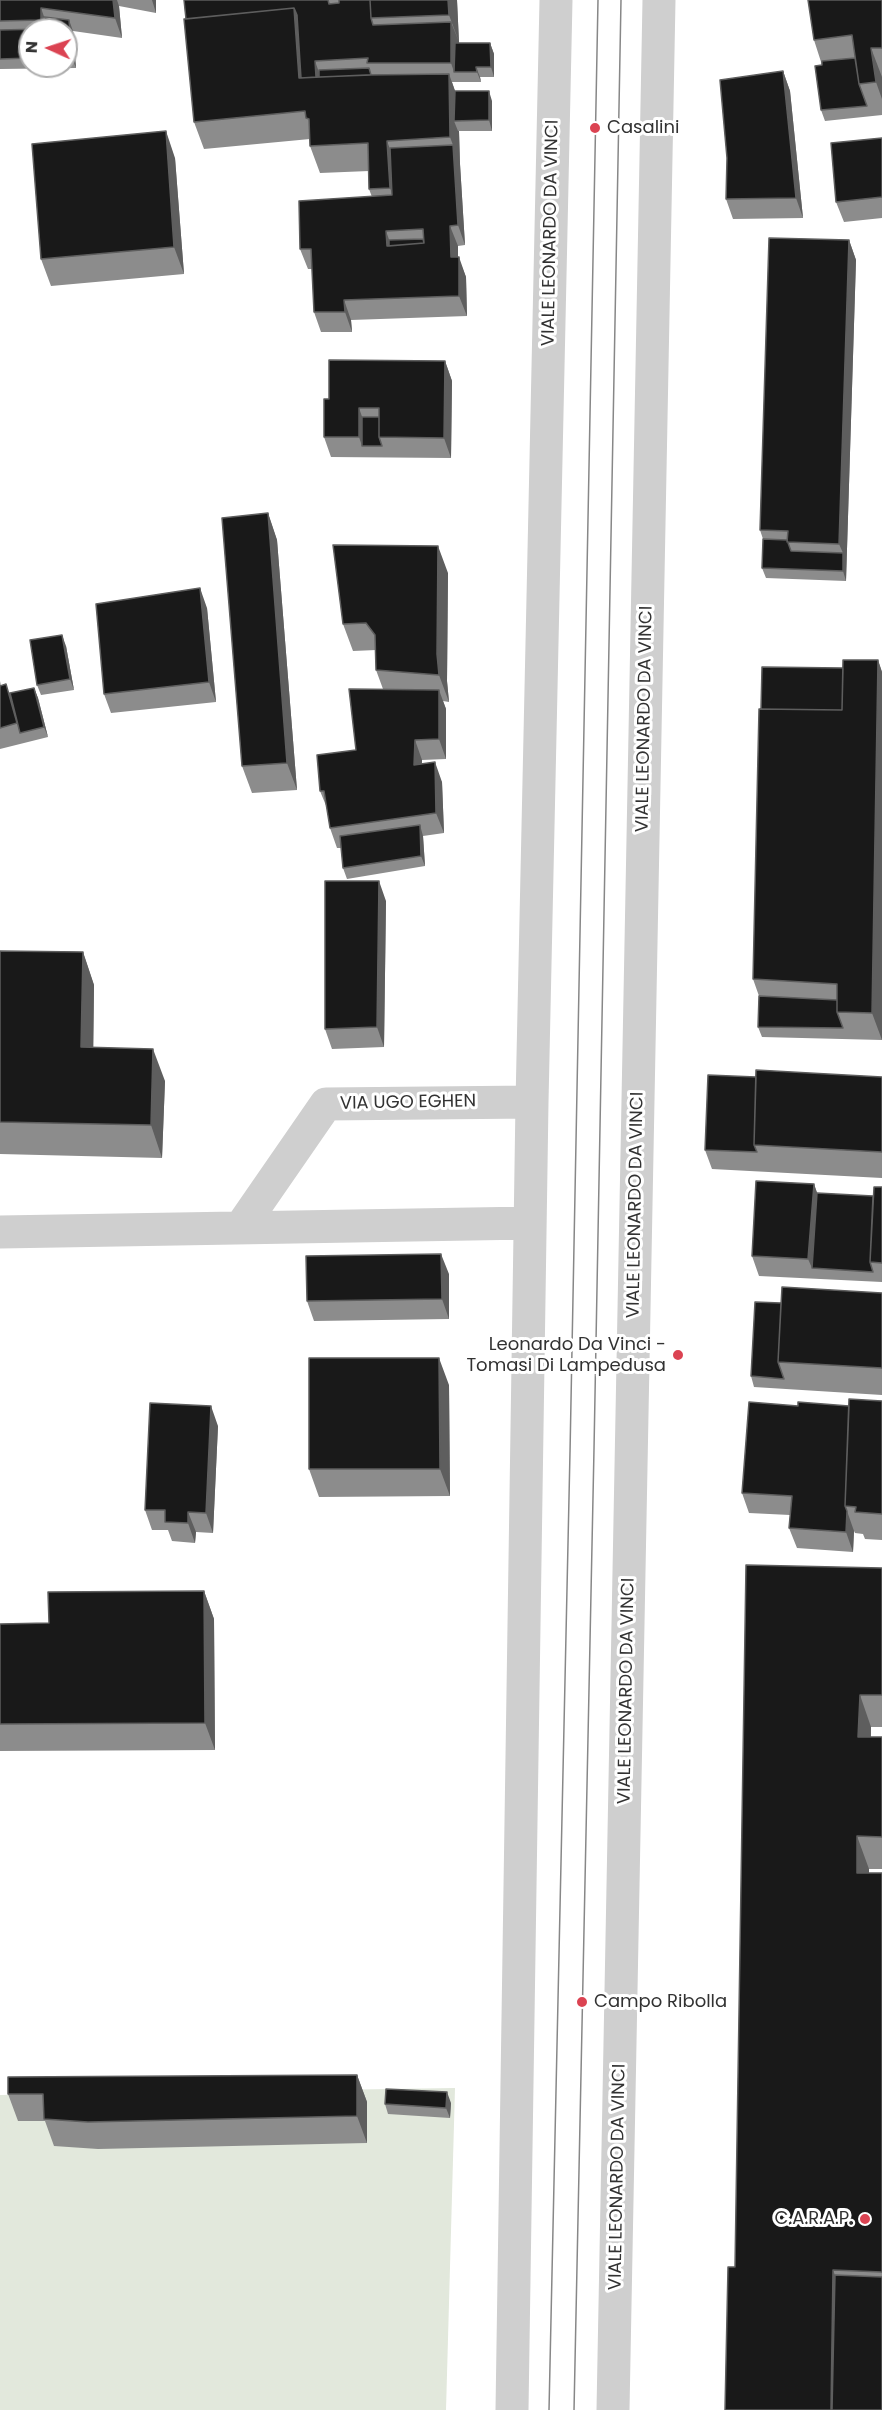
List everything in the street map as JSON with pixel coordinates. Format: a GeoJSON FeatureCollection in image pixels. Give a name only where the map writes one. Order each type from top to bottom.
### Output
{"type":"FeatureCollection","features":[{"type":"Feature","properties":{"kind":"street","name":"VIALE LEONARDO DA VINCI"},"geometry":{"type":"LineString","coordinates":[[512,2410],[532,1102],[556,0]]}},
{"type":"Feature","properties":{"kind":"street","name":"VIALE LEONARDO DA VINCI"},"geometry":{"type":"LineString","coordinates":[[613,2410],[658,0]]}},
{"type":"Feature","properties":{"kind":"street","name":"VIA UGO EGHEN"},"geometry":{"type":"LineString","coordinates":[[242,1227],[326,1104],[532,1102]]}},
{"type":"Feature","properties":{"kind":"street"},"geometry":{"type":"LineString","coordinates":[[0,1232],[530,1223]]}},
{"type":"Feature","properties":{"kind":"shaded area"},"geometry":{"type":"Polygon","coordinates":[[[455,2088],[446,2410],[0,2410],[0,2095],[455,2088]]]}},
{"type":"Feature","properties":{"kind":"building"},"geometry":{"type":"Polygon","coordinates":[[[0,0],[113,0],[115,18],[41,8],[41,18],[0,21],[0,0]]]}},
{"type":"Feature","properties":{"kind":"building"},"geometry":{"type":"Polygon","coordinates":[[[184,0],[328,0],[329,4],[339,3],[339,0],[370,0],[373,25],[451,22],[451,63],[367,63],[368,58],[315,61],[316,77],[301,78],[297,15],[294,8],[186,19],[184,0]]]}},
{"type":"Feature","properties":{"kind":"building"},"geometry":{"type":"Polygon","coordinates":[[[370,0],[448,0],[449,15],[371,18],[370,0]]]}},
{"type":"Feature","properties":{"kind":"building"},"geometry":{"type":"Polygon","coordinates":[[[808,0],[882,0],[882,48],[871,48],[876,82],[859,84],[852,35],[814,40],[808,0]]]}},
{"type":"Feature","properties":{"kind":"building"},"geometry":{"type":"Polygon","coordinates":[[[294,8],[299,78],[449,74],[450,137],[387,141],[390,188],[369,189],[368,143],[310,146],[309,119],[306,118],[305,111],[194,122],[184,19],[294,8]]]}},
{"type":"Feature","properties":{"kind":"building"},"geometry":{"type":"Polygon","coordinates":[[[0,30],[18,30],[18,58],[0,59],[0,30]]]}},
{"type":"Feature","properties":{"kind":"building"},"geometry":{"type":"Polygon","coordinates":[[[455,43],[490,43],[491,67],[476,67],[477,72],[454,72],[455,43]]]}},
{"type":"Feature","properties":{"kind":"building"},"geometry":{"type":"Polygon","coordinates":[[[855,58],[859,84],[867,106],[821,110],[815,66],[822,65],[822,61],[855,58]]]}},
{"type":"Feature","properties":{"kind":"building"},"geometry":{"type":"Polygon","coordinates":[[[369,68],[371,75],[319,77],[319,70],[369,68]]]}},
{"type":"Feature","properties":{"kind":"building"},"geometry":{"type":"Polygon","coordinates":[[[783,71],[796,198],[726,199],[727,158],[720,80],[783,71]]]}},
{"type":"Feature","properties":{"kind":"building"},"geometry":{"type":"Polygon","coordinates":[[[455,91],[489,91],[489,120],[454,121],[455,91]]]}},
{"type":"Feature","properties":{"kind":"building"},"geometry":{"type":"Polygon","coordinates":[[[166,131],[174,247],[41,259],[32,144],[166,131]]]}},
{"type":"Feature","properties":{"kind":"building"},"geometry":{"type":"Polygon","coordinates":[[[882,138],[882,197],[836,202],[831,143],[882,138]]]}},
{"type":"Feature","properties":{"kind":"building"},"geometry":{"type":"Polygon","coordinates":[[[453,145],[458,225],[450,226],[451,257],[459,257],[459,296],[344,300],[345,312],[314,312],[311,249],[300,249],[299,201],[392,195],[390,148],[453,145]],[[423,229],[386,231],[387,246],[424,243],[423,229]]]}},
{"type":"Feature","properties":{"kind":"building"},"geometry":{"type":"Polygon","coordinates":[[[769,238],[849,240],[839,544],[787,542],[788,531],[760,530],[769,238]]]}},
{"type":"Feature","properties":{"kind":"building"},"geometry":{"type":"Polygon","coordinates":[[[423,239],[424,243],[389,246],[389,240],[423,239]]]}},
{"type":"Feature","properties":{"kind":"building"},"geometry":{"type":"Polygon","coordinates":[[[329,360],[445,361],[444,438],[379,437],[379,408],[359,408],[359,437],[324,437],[324,399],[329,399],[329,360]]]}},
{"type":"Feature","properties":{"kind":"building"},"geometry":{"type":"Polygon","coordinates":[[[362,417],[379,417],[379,437],[382,446],[362,446],[362,417]]]}},
{"type":"Feature","properties":{"kind":"building"},"geometry":{"type":"Polygon","coordinates":[[[268,513],[287,763],[242,766],[222,518],[268,513]]]}},
{"type":"Feature","properties":{"kind":"building"},"geometry":{"type":"Polygon","coordinates":[[[763,539],[787,540],[791,551],[843,553],[843,571],[762,568],[763,539]]]}},
{"type":"Feature","properties":{"kind":"building"},"geometry":{"type":"Polygon","coordinates":[[[333,545],[438,546],[437,654],[439,675],[376,670],[375,635],[366,623],[343,624],[333,545]]]}},
{"type":"Feature","properties":{"kind":"building"},"geometry":{"type":"Polygon","coordinates":[[[200,588],[209,682],[104,694],[96,604],[200,588]]]}},
{"type":"Feature","properties":{"kind":"building"},"geometry":{"type":"Polygon","coordinates":[[[62,635],[70,679],[37,685],[30,640],[62,635]]]}},
{"type":"Feature","properties":{"kind":"building"},"geometry":{"type":"Polygon","coordinates":[[[843,660],[878,660],[872,1013],[837,1012],[837,984],[753,979],[759,709],[842,710],[843,660]]]}},
{"type":"Feature","properties":{"kind":"building"},"geometry":{"type":"Polygon","coordinates":[[[762,667],[843,668],[842,710],[761,709],[762,667]]]}},
{"type":"Feature","properties":{"kind":"building"},"geometry":{"type":"Polygon","coordinates":[[[6,684],[17,723],[0,728],[0,686],[6,684]]]}},
{"type":"Feature","properties":{"kind":"building"},"geometry":{"type":"Polygon","coordinates":[[[34,688],[44,727],[20,733],[10,693],[34,688]]]}},
{"type":"Feature","properties":{"kind":"building"},"geometry":{"type":"Polygon","coordinates":[[[349,689],[439,690],[439,739],[415,740],[414,765],[435,762],[436,813],[330,828],[324,791],[320,791],[317,755],[356,750],[349,689]]]}},
{"type":"Feature","properties":{"kind":"building"},"geometry":{"type":"Polygon","coordinates":[[[420,825],[421,856],[343,868],[340,836],[420,825]]]}},
{"type":"Feature","properties":{"kind":"building"},"geometry":{"type":"Polygon","coordinates":[[[325,881],[379,881],[377,1027],[325,1029],[325,881]]]}},
{"type":"Feature","properties":{"kind":"building"},"geometry":{"type":"Polygon","coordinates":[[[0,951],[83,952],[81,1047],[153,1049],[151,1125],[0,1122],[0,951]]]}},
{"type":"Feature","properties":{"kind":"building"},"geometry":{"type":"Polygon","coordinates":[[[759,996],[837,1000],[837,1012],[843,1028],[758,1027],[759,996]]]}},
{"type":"Feature","properties":{"kind":"building"},"geometry":{"type":"Polygon","coordinates":[[[756,1070],[882,1077],[882,1152],[754,1145],[756,1070]]]}},
{"type":"Feature","properties":{"kind":"building"},"geometry":{"type":"Polygon","coordinates":[[[708,1075],[756,1077],[754,1145],[757,1152],[705,1150],[708,1075]]]}},
{"type":"Feature","properties":{"kind":"building"},"geometry":{"type":"Polygon","coordinates":[[[756,1181],[814,1184],[808,1259],[752,1256],[756,1181]]]}},
{"type":"Feature","properties":{"kind":"building"},"geometry":{"type":"Polygon","coordinates":[[[874,1187],[882,1187],[882,1263],[870,1262],[874,1187]]]}},
{"type":"Feature","properties":{"kind":"building"},"geometry":{"type":"Polygon","coordinates":[[[817,1193],[873,1196],[870,1262],[873,1272],[812,1268],[817,1193]]]}},
{"type":"Feature","properties":{"kind":"building"},"geometry":{"type":"Polygon","coordinates":[[[441,1254],[442,1299],[307,1301],[306,1256],[441,1254]]]}},
{"type":"Feature","properties":{"kind":"building"},"geometry":{"type":"Polygon","coordinates":[[[782,1287],[882,1293],[882,1368],[778,1362],[782,1287]]]}},
{"type":"Feature","properties":{"kind":"building"},"geometry":{"type":"Polygon","coordinates":[[[755,1302],[781,1303],[778,1362],[784,1379],[751,1376],[755,1302]]]}},
{"type":"Feature","properties":{"kind":"building"},"geometry":{"type":"Polygon","coordinates":[[[309,1358],[439,1358],[440,1469],[309,1469],[309,1358]]]}},
{"type":"Feature","properties":{"kind":"building"},"geometry":{"type":"Polygon","coordinates":[[[849,1399],[882,1401],[882,1514],[855,1512],[856,1507],[845,1506],[849,1399]]]}},
{"type":"Feature","properties":{"kind":"building"},"geometry":{"type":"Polygon","coordinates":[[[749,1402],[798,1406],[798,1402],[849,1406],[846,1532],[789,1528],[792,1496],[742,1493],[749,1402]]]}},
{"type":"Feature","properties":{"kind":"building"},"geometry":{"type":"Polygon","coordinates":[[[150,1403],[211,1406],[206,1513],[188,1512],[188,1523],[165,1522],[165,1510],[145,1510],[150,1403]]]}},
{"type":"Feature","properties":{"kind":"building"},"geometry":{"type":"Polygon","coordinates":[[[746,1565],[882,1568],[882,1695],[860,1695],[858,1737],[882,1737],[882,1837],[857,1836],[857,1873],[882,1873],[882,2272],[833,2270],[831,2410],[725,2410],[728,2267],[735,2267],[746,1565]]]}},
{"type":"Feature","properties":{"kind":"building"},"geometry":{"type":"Polygon","coordinates":[[[204,1591],[205,1723],[0,1724],[0,1624],[49,1623],[48,1592],[204,1591]]]}},
{"type":"Feature","properties":{"kind":"building"},"geometry":{"type":"Polygon","coordinates":[[[357,2075],[357,2116],[88,2122],[44,2119],[43,2094],[8,2094],[8,2077],[357,2075]]]}},
{"type":"Feature","properties":{"kind":"building"},"geometry":{"type":"Polygon","coordinates":[[[386,2089],[447,2092],[446,2108],[385,2104],[386,2089]]]}},
{"type":"Feature","properties":{"kind":"building"},"geometry":{"type":"Polygon","coordinates":[[[835,2275],[882,2277],[882,2410],[832,2410],[835,2275]]]}},
{"type":"Feature","properties":{"kind":"tram line"},"geometry":{"type":"LineString","coordinates":[[549,2410],[598,0]]}},
{"type":"Feature","properties":{"kind":"tram line"},"geometry":{"type":"LineString","coordinates":[[574,2410],[621,0]]}},
{"type":"Feature","properties":{"kind":"place","name":"Casalini"},"geometry":{"type":"Point","coordinates":[595,128]}},
{"type":"Feature","properties":{"kind":"place","name":"Leonardo Da Vinci - Tomasi Di Lampedusa"},"geometry":{"type":"Point","coordinates":[678,1355]}},
{"type":"Feature","properties":{"kind":"place","name":"Campo Ribolla"},"geometry":{"type":"Point","coordinates":[582,2002]}},
{"type":"Feature","properties":{"kind":"place","name":"C.A.R.A.P."},"geometry":{"type":"Point","coordinates":[865,2219]}}]}
